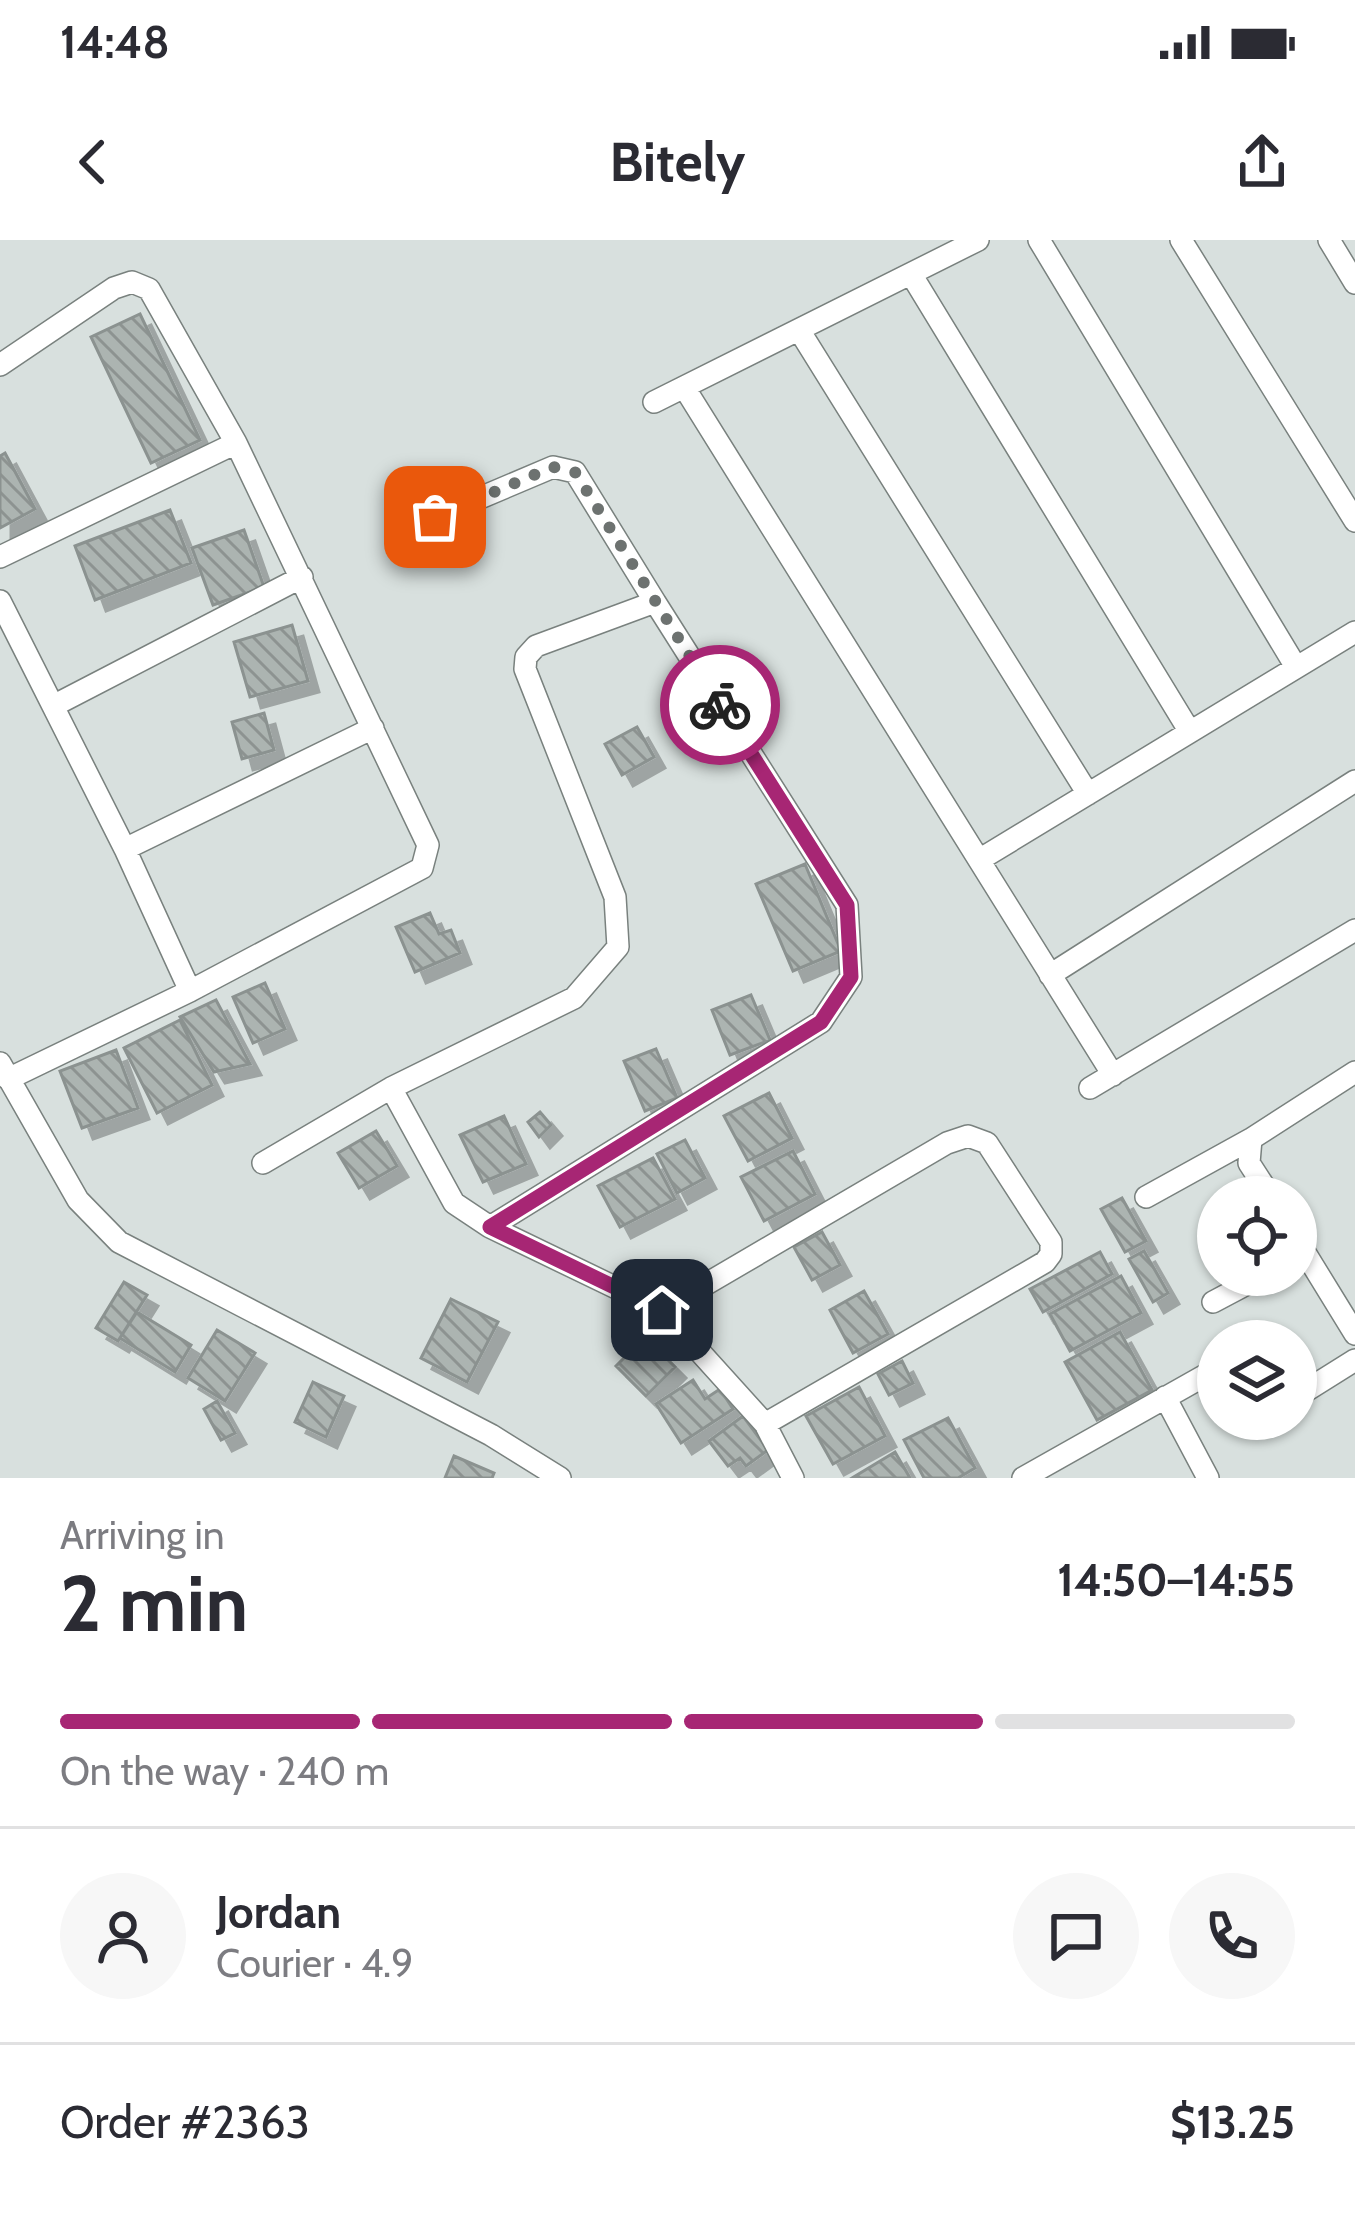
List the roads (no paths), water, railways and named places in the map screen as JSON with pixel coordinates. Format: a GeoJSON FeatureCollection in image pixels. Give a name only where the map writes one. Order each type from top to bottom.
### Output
{"type":"FeatureCollection","features":[{"type":"Feature","properties":{"kind":"street"},"geometry":{"type":"LineString","coordinates":[[654,402],[978,240]]}},
{"type":"Feature","properties":{"kind":"street"},"geometry":{"type":"LineString","coordinates":[[1039,240],[1296,668]]}},
{"type":"Feature","properties":{"kind":"street"},"geometry":{"type":"LineString","coordinates":[[1181,240],[1355,521]]}},
{"type":"Feature","properties":{"kind":"street"},"geometry":{"type":"LineString","coordinates":[[1329,240],[1355,283]]}},
{"type":"Feature","properties":{"kind":"street"},"geometry":{"type":"LineString","coordinates":[[911,274],[1190,732]]}},
{"type":"Feature","properties":{"kind":"street"},"geometry":{"type":"LineString","coordinates":[[0,365],[114,288],[132,282],[149,290],[236,443],[428,845],[422,868],[190,991],[4,1071],[78,1200],[119,1242],[491,1435],[560,1478]]}},
{"type":"Feature","properties":{"kind":"street"},"geometry":{"type":"LineString","coordinates":[[799,330],[1088,794]]}},
{"type":"Feature","properties":{"kind":"street"},"geometry":{"type":"LineString","coordinates":[[684,387],[1112,1075]]}},
{"type":"Feature","properties":{"kind":"street"},"geometry":{"type":"LineString","coordinates":[[0,557],[236,443]]}},
{"type":"Feature","properties":{"kind":"street"},"geometry":{"type":"LineString","coordinates":[[402,531],[553,467],[575,472],[847,905],[851,977],[821,1022],[490,1227]]}},
{"type":"Feature","properties":{"kind":"street"},"geometry":{"type":"LineString","coordinates":[[53,706],[302,577]]}},
{"type":"Feature","properties":{"kind":"street"},"geometry":{"type":"LineString","coordinates":[[0,601],[125,849],[190,991]]}},
{"type":"Feature","properties":{"kind":"street"},"geometry":{"type":"LineString","coordinates":[[262,1163],[391,1088],[574,998],[618,947],[615,897],[525,669],[526,657],[536,646],[655,602]]}},
{"type":"Feature","properties":{"kind":"street"},"geometry":{"type":"LineString","coordinates":[[979,860],[1355,632]]}},
{"type":"Feature","properties":{"kind":"street"},"geometry":{"type":"LineString","coordinates":[[125,849],[373,728]]}},
{"type":"Feature","properties":{"kind":"street"},"geometry":{"type":"LineString","coordinates":[[1051,975],[1355,781]]}},
{"type":"Feature","properties":{"kind":"street"},"geometry":{"type":"LineString","coordinates":[[1090,1088],[1355,930]]}},
{"type":"Feature","properties":{"kind":"street"},"geometry":{"type":"LineString","coordinates":[[1146,1197],[1352,1082]]}},
{"type":"Feature","properties":{"kind":"street"},"geometry":{"type":"LineString","coordinates":[[391,1088],[454,1203],[490,1227],[662,1310],[766,1424],[794,1478]]}},
{"type":"Feature","properties":{"kind":"street"},"geometry":{"type":"LineString","coordinates":[[662,1310],[947,1143],[968,1136],[987,1143],[1051,1242],[1045,1262],[766,1424]]}},
{"type":"Feature","properties":{"kind":"street"},"geometry":{"type":"LineString","coordinates":[[1251,1139],[1249,1163],[1257,1176]]}},
{"type":"Feature","properties":{"kind":"street"},"geometry":{"type":"LineString","coordinates":[[1317,1277],[1355,1334]]}},
{"type":"Feature","properties":{"kind":"street"},"geometry":{"type":"LineString","coordinates":[[1213,1302],[1224,1296]]}},
{"type":"Feature","properties":{"kind":"street"},"geometry":{"type":"LineString","coordinates":[[1317,1384],[1355,1360]]}},
{"type":"Feature","properties":{"kind":"street"},"geometry":{"type":"LineString","coordinates":[[1023,1478],[1197,1380]]}},
{"type":"Feature","properties":{"kind":"street"},"geometry":{"type":"LineString","coordinates":[[1166,1397],[1208,1478]]}}]}
